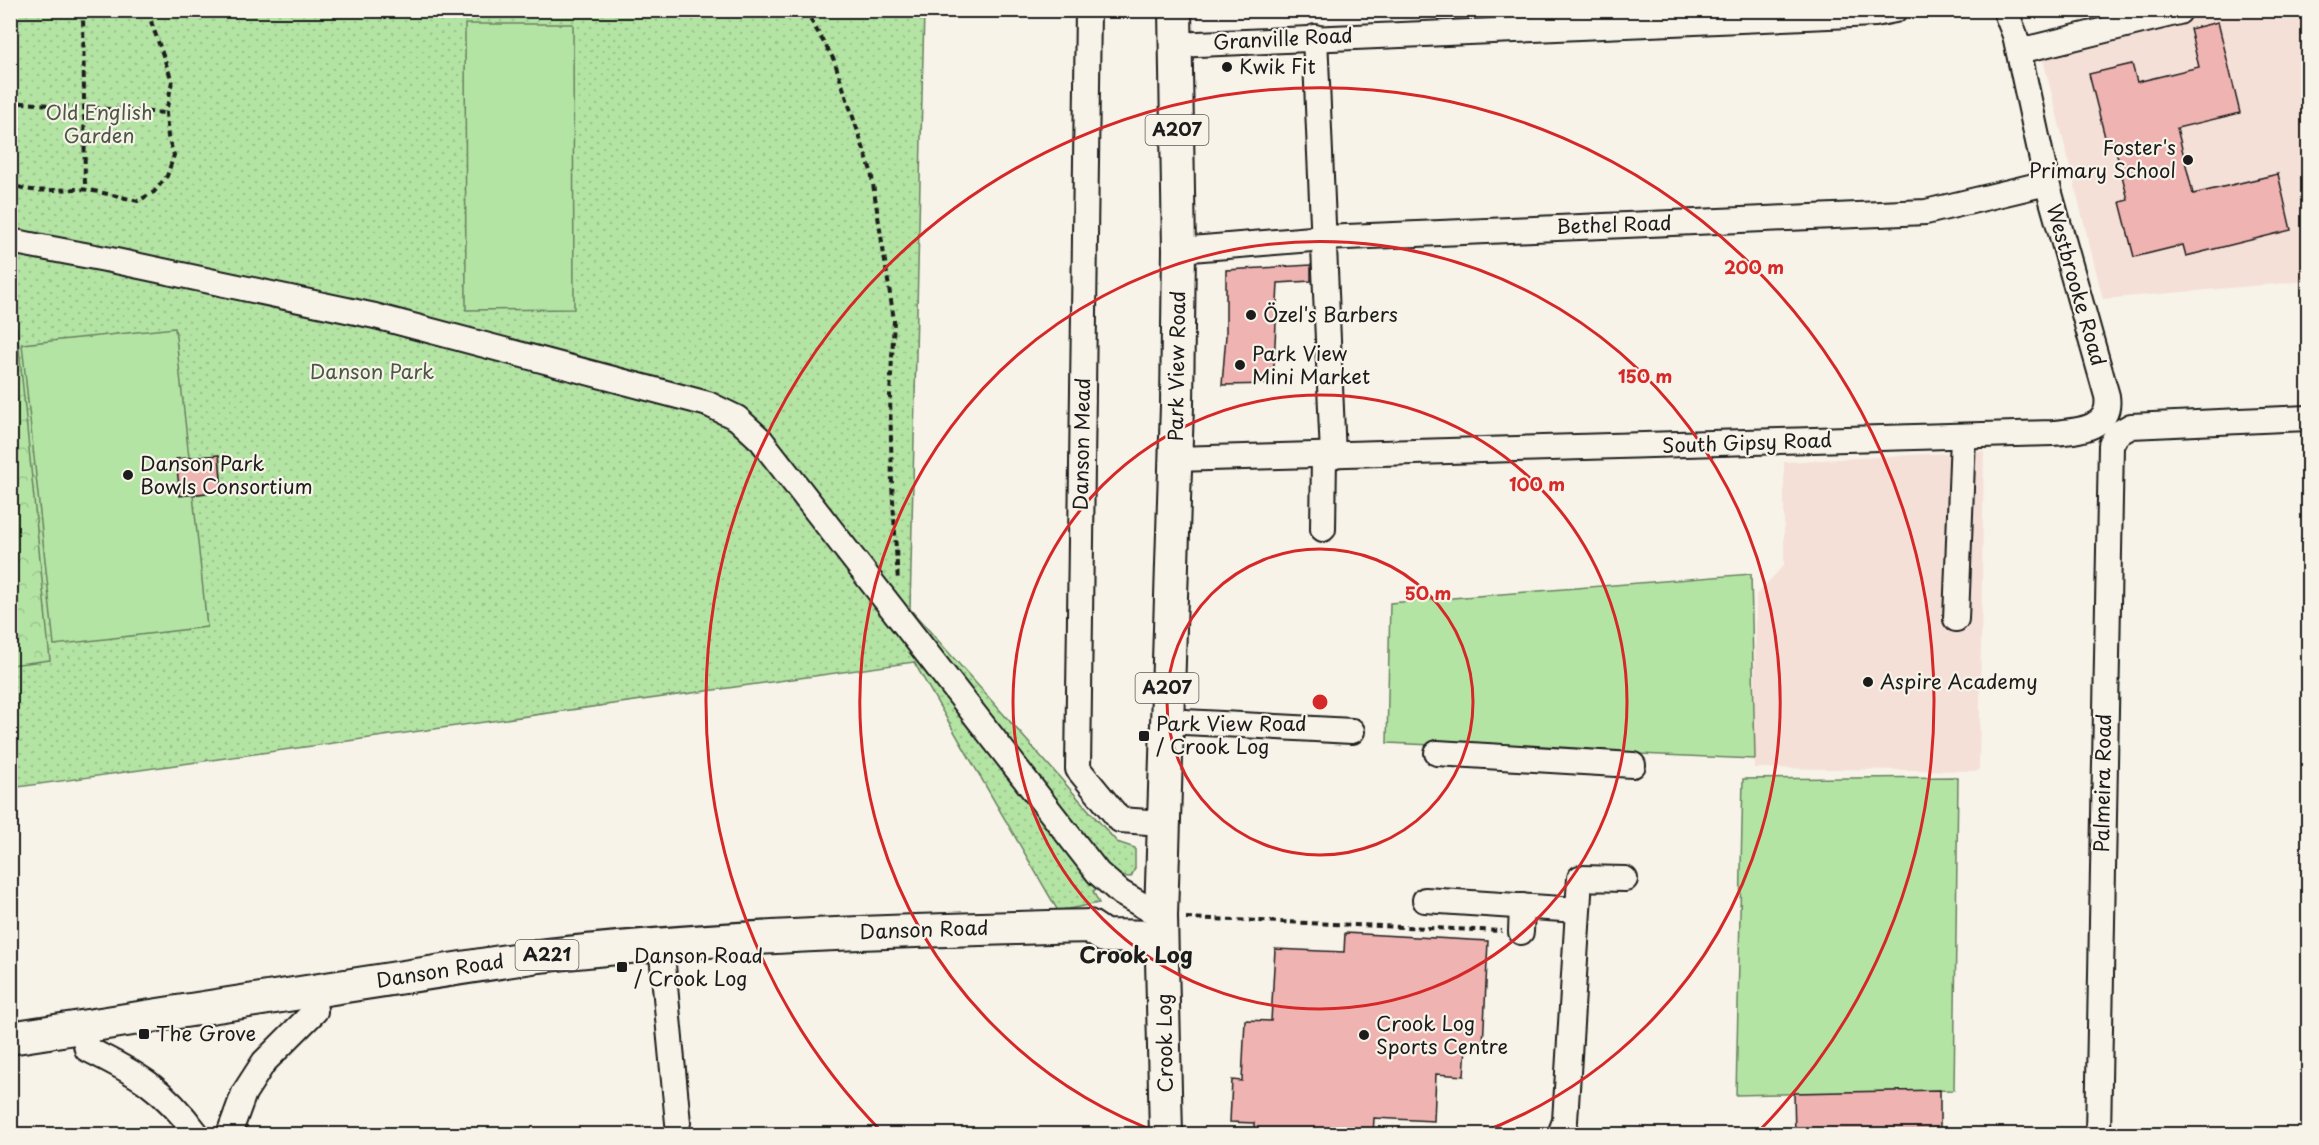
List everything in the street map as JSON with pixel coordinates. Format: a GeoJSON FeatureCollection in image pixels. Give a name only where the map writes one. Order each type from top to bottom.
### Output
{"type":"FeatureCollection","features":[{"type":"Feature","properties":{"kind":"main road","name":"Park View Road"},"geometry":{"type":"LineString","coordinates":[[1161,927],[1179,250],[1175,10]]}},
{"type":"Feature","properties":{"kind":"main road","name":"Danson Road"},"geometry":{"type":"LineString","coordinates":[[10,1038],[539,956],[661,944],[870,931],[1089,926],[1100,915],[1161,927]]}},
{"type":"Feature","properties":{"kind":"main road","name":"Crook Log"},"geometry":{"type":"LineString","coordinates":[[1161,927],[1166,1134]]}},
{"type":"Feature","properties":{"kind":"street","name":"Danson Mead"},"geometry":{"type":"LineString","coordinates":[[1088,10],[1078,769],[1120,820],[1162,823]]}},
{"type":"Feature","properties":{"kind":"street","name":"Granville Road"},"geometry":{"type":"LineString","coordinates":[[1175,45],[1875,14],[1895,10]]}},
{"type":"Feature","properties":{"kind":"street","name":"Westbrooke Road"},"geometry":{"type":"LineString","coordinates":[[2005,10],[2011,22],[2019,51],[2047,183],[2107,396],[2109,427]]}},
{"type":"Feature","properties":{"kind":"street"},"geometry":{"type":"LineString","coordinates":[[2019,51],[2179,12]]}},
{"type":"Feature","properties":{"kind":"street"},"geometry":{"type":"LineString","coordinates":[[1315,37],[1324,238],[1329,456],[1323,529]]}},
{"type":"Feature","properties":{"kind":"street","name":"Bethel Road"},"geometry":{"type":"LineString","coordinates":[[1179,250],[1324,238],[1926,212],[2047,183]]}},
{"type":"Feature","properties":{"kind":"street"},"geometry":{"type":"LineString","coordinates":[[10,242],[116,261],[375,316],[708,404],[737,418],[761,441],[1098,873],[1161,927]]}},
{"type":"Feature","properties":{"kind":"street","name":"South Gipsy Road"},"geometry":{"type":"LineString","coordinates":[[1175,459],[1963,436],[2308,418]]}},
{"type":"Feature","properties":{"kind":"street","name":"Palmeira Road"},"geometry":{"type":"LineString","coordinates":[[2098,1134],[2109,427]]}},
{"type":"Feature","properties":{"kind":"street"},"geometry":{"type":"LineString","coordinates":[[1956,619],[1963,436]]}},
{"type":"Feature","properties":{"kind":"street"},"geometry":{"type":"LineString","coordinates":[[1166,721],[1352,731]]}},
{"type":"Feature","properties":{"kind":"street"},"geometry":{"type":"LineString","coordinates":[[1437,753],[1633,765]]}},
{"type":"Feature","properties":{"kind":"street"},"geometry":{"type":"LineString","coordinates":[[1560,1134],[1565,1121],[1580,878],[1625,879]]}},
{"type":"Feature","properties":{"kind":"street"},"geometry":{"type":"LineString","coordinates":[[1425,900],[1577,910]]}},
{"type":"Feature","properties":{"kind":"street"},"geometry":{"type":"LineString","coordinates":[[1521,932],[1522,906]]}},
{"type":"Feature","properties":{"kind":"street"},"geometry":{"type":"LineString","coordinates":[[661,944],[678,1123]]}},
{"type":"Feature","properties":{"kind":"street"},"geometry":{"type":"LineString","coordinates":[[229,1134],[244,1093],[264,1062],[315,1011],[313,990]]}},
{"type":"Feature","properties":{"kind":"street"},"geometry":{"type":"LineString","coordinates":[[82,1027],[87,1049],[154,1085],[177,1107],[197,1134]]}},
{"type":"Feature","properties":{"kind":"path"},"geometry":{"type":"LineString","coordinates":[[10,13],[59,10]]}},
{"type":"Feature","properties":{"kind":"path"},"geometry":{"type":"LineString","coordinates":[[82,10],[85,190]]}},
{"type":"Feature","properties":{"kind":"path"},"geometry":{"type":"LineString","coordinates":[[10,181],[15,186],[33,189],[85,190],[138,201],[154,192],[167,176],[174,155],[168,137],[165,113],[172,81],[147,10]]}},
{"type":"Feature","properties":{"kind":"path"},"geometry":{"type":"LineString","coordinates":[[805,10],[834,60],[871,171],[894,320],[890,395],[891,473],[900,578],[890,605]]}},
{"type":"Feature","properties":{"kind":"path"},"geometry":{"type":"LineString","coordinates":[[10,102],[165,113]]}},
{"type":"Feature","properties":{"kind":"path"},"geometry":{"type":"LineString","coordinates":[[1161,927],[1521,932]]}},
{"type":"Feature","properties":{"kind":"shaded area","name":"Foster's Primary School"},"geometry":{"type":"Polygon","coordinates":[[[2138,11],[2308,11],[2308,281],[2103,299],[2038,39],[2138,11]]]}},
{"type":"Feature","properties":{"kind":"shaded area","name":"Aspire Academy"},"geometry":{"type":"Polygon","coordinates":[[[1984,451],[1979,771],[1754,768],[1756,595],[1784,565],[1784,462],[1984,451]]]}},
{"type":"Feature","properties":{"kind":"green space","name":"Danson Park"},"geometry":{"type":"Polygon","coordinates":[[[10,11],[924,11],[910,609],[1117,842],[1135,848],[1135,868],[1131,877],[1118,876],[1093,891],[1099,903],[1058,911],[914,662],[11,788],[10,11]]]}},
{"type":"Feature","properties":{"kind":"green space"},"geometry":{"type":"Polygon","coordinates":[[[465,24],[573,24],[574,309],[466,310],[465,24]]]}},
{"type":"Feature","properties":{"kind":"green space"},"geometry":{"type":"Polygon","coordinates":[[[17,328],[50,660],[11,665],[10,330],[17,328]]]}},
{"type":"Feature","properties":{"kind":"green space","name":"Danson Park Bowls Consortium"},"geometry":{"type":"Polygon","coordinates":[[[175,328],[189,458],[219,455],[222,491],[193,495],[207,627],[54,645],[22,344],[175,328]]]}},
{"type":"Feature","properties":{"kind":"green space"},"geometry":{"type":"Polygon","coordinates":[[[1751,574],[1755,759],[1387,743],[1390,603],[1751,574]]]}},
{"type":"Feature","properties":{"kind":"green space"},"geometry":{"type":"Polygon","coordinates":[[[1958,777],[1954,1090],[1736,1095],[1743,779],[1958,777]]]}},
{"type":"Feature","properties":{"kind":"building"},"geometry":{"type":"Polygon","coordinates":[[[2218,22],[2240,113],[2177,128],[2193,194],[2278,174],[2291,230],[2186,256],[2183,245],[2134,257],[2120,202],[2128,200],[2114,143],[2107,145],[2089,74],[2132,64],[2137,82],[2199,67],[2190,29],[2218,22]]]}},
{"type":"Feature","properties":{"kind":"building"},"geometry":{"type":"Polygon","coordinates":[[[1311,265],[1311,281],[1278,283],[1273,384],[1222,385],[1226,335],[1226,270],[1311,265]]]}},
{"type":"Feature","properties":{"kind":"building"},"geometry":{"type":"Polygon","coordinates":[[[219,455],[222,491],[180,496],[176,459],[219,455]]]}},
{"type":"Feature","properties":{"kind":"building","name":"Crook Log Sports Centre"},"geometry":{"type":"Polygon","coordinates":[[[1345,933],[1488,941],[1483,1047],[1466,1046],[1464,1076],[1436,1074],[1434,1121],[1374,1118],[1373,1134],[1254,1134],[1254,1123],[1230,1122],[1232,1080],[1242,1081],[1245,1020],[1271,1021],[1275,949],[1344,952],[1345,933]]]}},
{"type":"Feature","properties":{"kind":"building"},"geometry":{"type":"Polygon","coordinates":[[[1940,1090],[1940,1134],[1795,1134],[1794,1093],[1940,1090]]]}},
{"type":"Feature","properties":{"kind":"place","name":"Kwik Fit"},"geometry":{"type":"Point","coordinates":[1227,67]}},
{"type":"Feature","properties":{"kind":"place","name":"Foster's Primary School"},"geometry":{"type":"Point","coordinates":[2188,160]}},
{"type":"Feature","properties":{"kind":"place","name":"Özel's Barbers"},"geometry":{"type":"Point","coordinates":[1251,315]}},
{"type":"Feature","properties":{"kind":"place","name":"Park View Mini Market"},"geometry":{"type":"Point","coordinates":[1240,365]}},
{"type":"Feature","properties":{"kind":"place","name":"Danson Park Bowls Consortium"},"geometry":{"type":"Point","coordinates":[128,475]}},
{"type":"Feature","properties":{"kind":"place","name":"Aspire Academy"},"geometry":{"type":"Point","coordinates":[1868,682]}},
{"type":"Feature","properties":{"kind":"place","name":"Park View Road / Crook Log"},"geometry":{"type":"Point","coordinates":[1144,736]}},
{"type":"Feature","properties":{"kind":"place","name":"Danson Road / Crook Log"},"geometry":{"type":"Point","coordinates":[622,967]}},
{"type":"Feature","properties":{"kind":"place","name":"The Grove"},"geometry":{"type":"Point","coordinates":[144,1034]}},
{"type":"Feature","properties":{"kind":"place","name":"Crook Log Sports Centre"},"geometry":{"type":"Point","coordinates":[1364,1035]}},
{"type":"Feature","properties":{"kind":"district","name":"Crook Log"},"geometry":{"type":"Point","coordinates":[1136,955]}},
{"type":"Feature","properties":{"kind":"park label","name":"Old English Garden"},"geometry":{"type":"Point","coordinates":[99,124]}}]}
